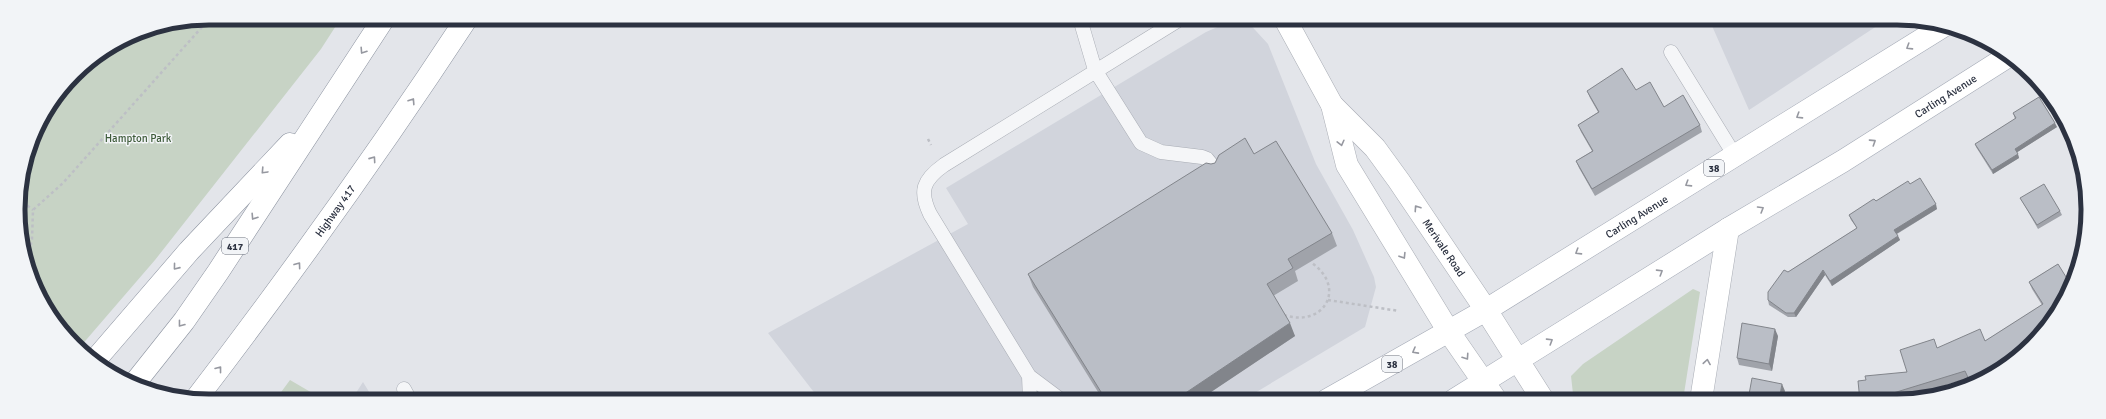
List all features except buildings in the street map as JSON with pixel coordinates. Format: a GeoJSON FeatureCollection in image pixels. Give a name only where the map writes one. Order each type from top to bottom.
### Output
{"type":"FeatureCollection","features":[{"type":"Feature","properties":{"kind":"main road","name":"417"},"geometry":{"type":"LineString","coordinates":[[138,379],[184,321],[379,25]]}},
{"type":"Feature","properties":{"kind":"main road","name":"Highway 417"},"geometry":{"type":"LineString","coordinates":[[200,394],[270,304],[327,224],[391,134],[462,25]]}},
{"type":"Feature","properties":{"kind":"main road","name":"Merivale Road"},"geometry":{"type":"LineString","coordinates":[[1288,25],[1332,105],[1347,165],[1449,332],[1491,394]]}},
{"type":"Feature","properties":{"kind":"main road","name":"Carling Avenue"},"geometry":{"type":"LineString","coordinates":[[1338,394],[1486,310],[1937,30]]}},
{"type":"Feature","properties":{"kind":"main road","name":"Carling Avenue"},"geometry":{"type":"LineString","coordinates":[[1464,394],[1728,229],[1843,161],[2004,59]]}},
{"type":"Feature","properties":{"kind":"main road"},"geometry":{"type":"LineString","coordinates":[[98,357],[189,251],[329,102]]}},
{"type":"Feature","properties":{"kind":"main road","name":"Merivale Road"},"geometry":{"type":"LineString","coordinates":[[1332,105],[1375,148],[1486,310],[1516,361],[1539,394]]}},
{"type":"Feature","properties":{"kind":"main road"},"geometry":{"type":"LineString","coordinates":[[1702,394],[1728,229]]}},
{"type":"Feature","properties":{"kind":"lane"},"geometry":{"type":"LineString","coordinates":[[1082,25],[1095,70],[1141,143],[1161,152],[1202,157],[1207,159],[1215,169]]}},
{"type":"Feature","properties":{"kind":"lane"},"geometry":{"type":"LineString","coordinates":[[1054,394],[1029,376],[930,214],[924,202],[926,183],[932,174],[1095,70],[1170,25]]}},
{"type":"Feature","properties":{"kind":"lane"},"geometry":{"type":"LineString","coordinates":[[1671,52],[1735,156]]}},
{"type":"Feature","properties":{"kind":"lane"},"geometry":{"type":"LineString","coordinates":[[1029,376],[1030,394]]}},
{"type":"Feature","properties":{"kind":"path"},"geometry":{"type":"LineString","coordinates":[[30,250],[32,239],[33,210],[63,183],[204,25]]}},
{"type":"Feature","properties":{"kind":"path"},"geometry":{"type":"LineString","coordinates":[[928,139],[931,145]]}},
{"type":"Feature","properties":{"kind":"path"},"geometry":{"type":"LineString","coordinates":[[25,204],[33,210]]}},
{"type":"Feature","properties":{"kind":"path"},"geometry":{"type":"LineString","coordinates":[[1284,315],[1297,319],[1316,315],[1323,309],[1328,300],[1330,291],[1328,281],[1324,273],[1312,263]]}},
{"type":"Feature","properties":{"kind":"path"},"geometry":{"type":"LineString","coordinates":[[1328,300],[1398,310]]}},
{"type":"Feature","properties":{"kind":"shaded area"},"geometry":{"type":"Polygon","coordinates":[[[1222,25],[1251,25],[1268,44],[1316,164],[1353,230],[1374,277],[1376,287],[1365,327],[1253,394],[815,394],[768,333],[968,224],[946,188],[1206,32],[1222,25]]]}},
{"type":"Feature","properties":{"kind":"shaded area"},"geometry":{"type":"Polygon","coordinates":[[[1712,25],[1878,25],[1749,110],[1712,25]]]}},
{"type":"Feature","properties":{"kind":"shaded area"},"geometry":{"type":"Polygon","coordinates":[[[363,382],[370,394],[355,394],[363,382]]]}},
{"type":"Feature","properties":{"kind":"green space","name":"Hampton Park"},"geometry":{"type":"Polygon","coordinates":[[[197,25],[336,25],[321,49],[155,260],[83,344],[63,322],[50,302],[39,280],[31,257],[25,222],[25,197],[31,162],[39,139],[50,117],[63,97],[79,79],[107,56],[139,39],[162,31],[197,25]]]}},
{"type":"Feature","properties":{"kind":"green space"},"geometry":{"type":"Polygon","coordinates":[[[1693,289],[1700,292],[1684,394],[1573,394],[1571,376],[1583,364],[1693,289]]]}},
{"type":"Feature","properties":{"kind":"green space"},"geometry":{"type":"Polygon","coordinates":[[[290,380],[314,394],[280,394],[290,380]]]}}]}
